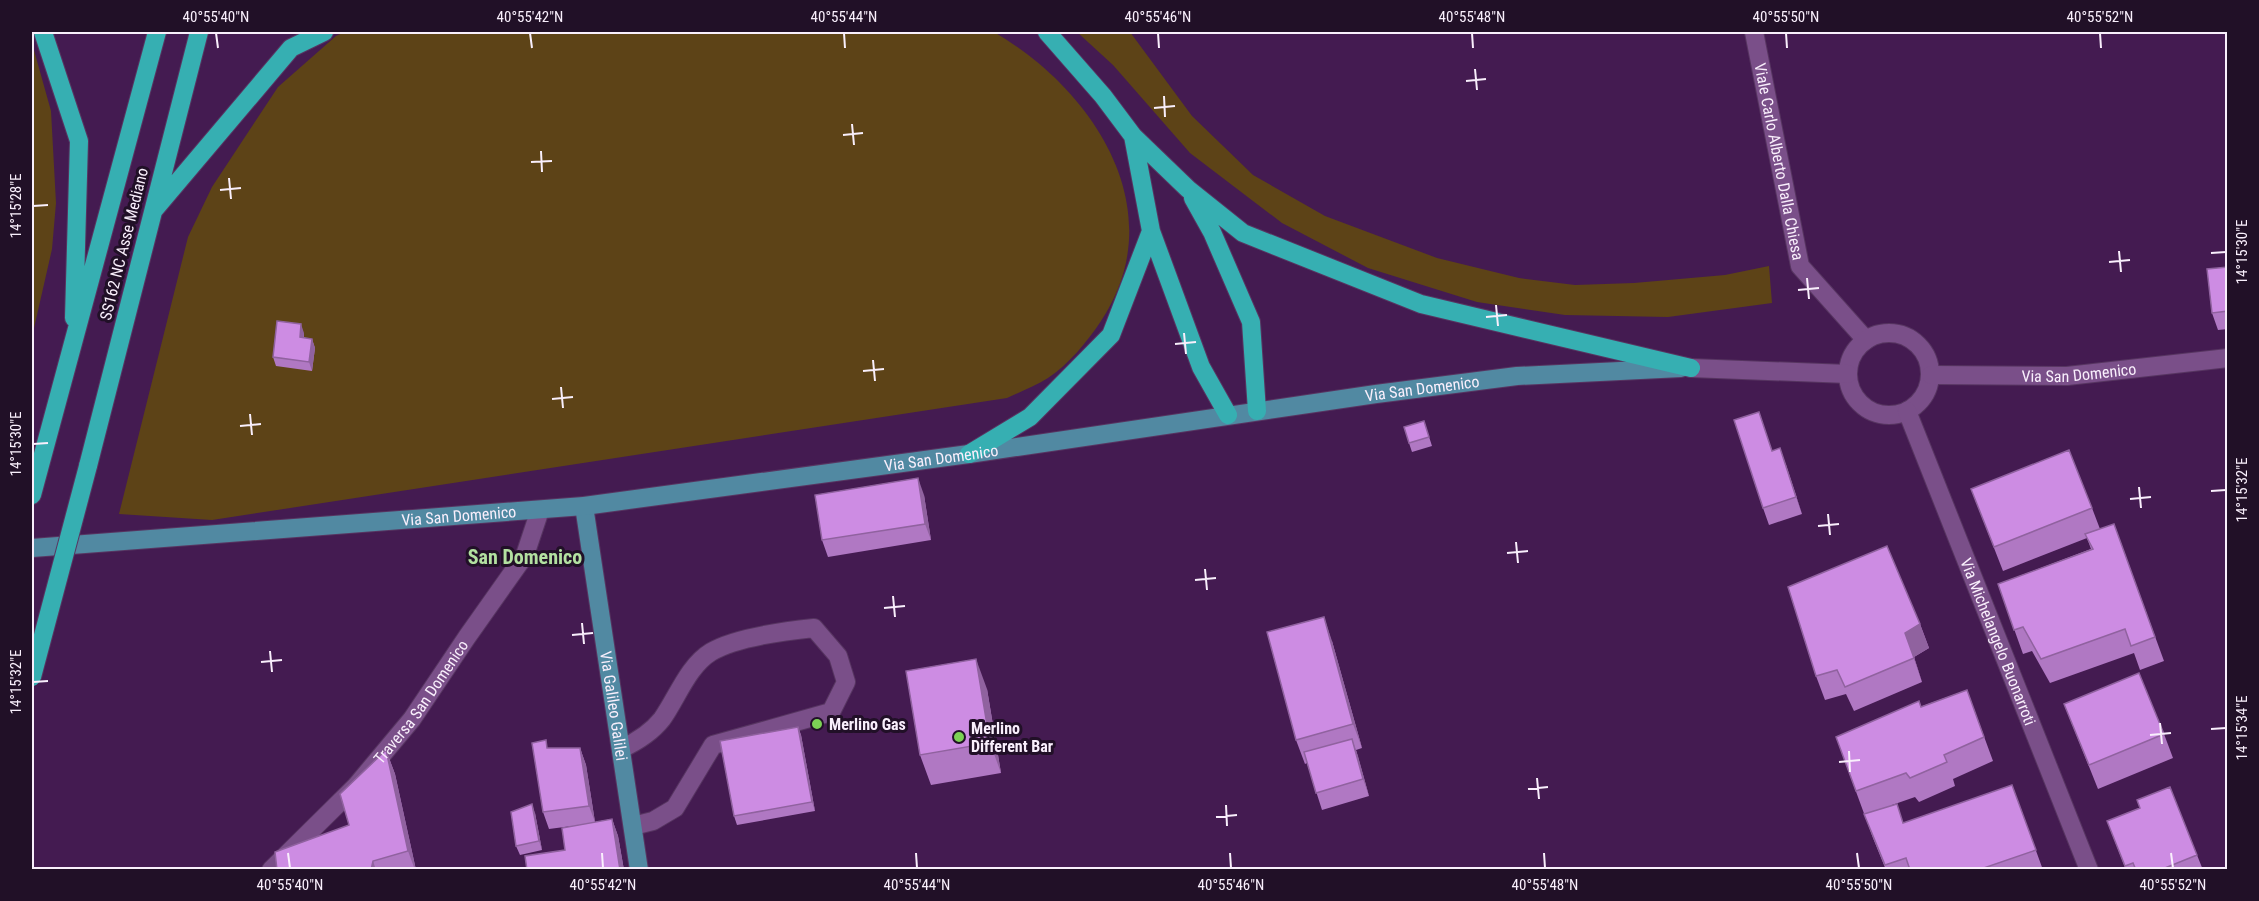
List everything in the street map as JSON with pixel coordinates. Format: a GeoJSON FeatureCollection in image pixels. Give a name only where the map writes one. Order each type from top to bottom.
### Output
{"type":"FeatureCollection","features":[{"type":"Feature","properties":{"kind":"highway"},"geometry":{"type":"LineString","coordinates":[[43,32],[79,141],[73,347]]}},
{"type":"Feature","properties":{"kind":"highway","name":"SS162 NC Asse Mediano"},"geometry":{"type":"LineString","coordinates":[[32,495],[157,32]]}},
{"type":"Feature","properties":{"kind":"highway","name":"SS162 NC Asse Mediano"},"geometry":{"type":"LineString","coordinates":[[32,677],[199,32]]}},
{"type":"Feature","properties":{"kind":"highway"},"geometry":{"type":"LineString","coordinates":[[151,213],[291,48],[324,32]]}},
{"type":"Feature","properties":{"kind":"highway"},"geometry":{"type":"LineString","coordinates":[[1047,32],[1103,96],[1133,136],[1188,189],[1243,232],[1421,304],[1691,368]]}},
{"type":"Feature","properties":{"kind":"highway"},"geometry":{"type":"LineString","coordinates":[[1133,136],[1151,231],[1201,367],[1228,415]]}},
{"type":"Feature","properties":{"kind":"highway"},"geometry":{"type":"LineString","coordinates":[[1188,189],[1212,232],[1251,322],[1257,411]]}},
{"type":"Feature","properties":{"kind":"highway"},"geometry":{"type":"LineString","coordinates":[[969,454],[1030,417],[1111,334],[1151,231]]}},
{"type":"Feature","properties":{"kind":"main road","name":"Via San Domenico"},"geometry":{"type":"LineString","coordinates":[[32,548],[584,506],[1517,376],[1691,368]]}},
{"type":"Feature","properties":{"kind":"main road","name":"Via Galileo Galilei"},"geometry":{"type":"LineString","coordinates":[[584,506],[639,870]]}},
{"type":"Feature","properties":{"kind":"street","name":"Viale Carlo Alberto Dalla Chiesa"},"geometry":{"type":"LineString","coordinates":[[1754,32],[1800,267],[1866,340]]}},
{"type":"Feature","properties":{"kind":"street"},"geometry":{"type":"LineString","coordinates":[[1891,332],[1909,338],[1923,351],[1929,362],[1931,375],[1924,397],[1907,411],[1894,415],[1880,414],[1868,409],[1857,400],[1848,374],[1850,361],[1866,340],[1878,334],[1891,332]]}},
{"type":"Feature","properties":{"kind":"street","name":"Via San Domenico"},"geometry":{"type":"LineString","coordinates":[[1931,375],[2067,376],[2228,358]]}},
{"type":"Feature","properties":{"kind":"street","name":"Via San Domenico"},"geometry":{"type":"LineString","coordinates":[[1691,368],[1848,374]]}},
{"type":"Feature","properties":{"kind":"street","name":"Via Michelangelo Buonarroti"},"geometry":{"type":"LineString","coordinates":[[1907,411],[2089,870]]}},
{"type":"Feature","properties":{"kind":"street","name":"Traversa San Domenico"},"geometry":{"type":"LineString","coordinates":[[271,870],[356,786],[412,719],[466,637],[525,555],[540,510]]}},
{"type":"Feature","properties":{"kind":"street"},"geometry":{"type":"LineString","coordinates":[[621,749],[638,741],[661,720],[686,678],[709,653],[728,645],[786,631],[814,628],[838,656],[846,682],[831,712],[713,745],[675,808],[653,821],[633,826]]}},
{"type":"Feature","properties":{"kind":"shaded area"},"geometry":{"type":"Polygon","coordinates":[[[344,32],[994,32],[1030,57],[1063,86],[1091,120],[1112,157],[1126,197],[1129,238],[1121,279],[1101,321],[1084,345],[1048,378],[1007,398],[212,520],[119,514],[188,237],[212,187],[278,87],[336,36],[344,32]]]}},
{"type":"Feature","properties":{"kind":"shaded area"},"geometry":{"type":"Polygon","coordinates":[[[1077,32],[1130,32],[1192,116],[1253,175],[1325,216],[1437,258],[1519,278],[1575,285],[1634,283],[1725,275],[1769,266],[1772,303],[1668,317],[1565,315],[1477,302],[1368,268],[1282,223],[1190,153],[1113,65],[1077,32]]]}},
{"type":"Feature","properties":{"kind":"shaded area"},"geometry":{"type":"Polygon","coordinates":[[[32,43],[51,111],[56,203],[52,249],[32,337],[32,43]]]}},
{"type":"Feature","properties":{"kind":"building"},"geometry":{"type":"Polygon","coordinates":[[[2228,267],[2228,311],[2212,313],[2207,269],[2228,267]]]}},
{"type":"Feature","properties":{"kind":"building"},"geometry":{"type":"Polygon","coordinates":[[[277,321],[301,324],[300,337],[312,339],[309,362],[273,357],[277,321]]]}},
{"type":"Feature","properties":{"kind":"building"},"geometry":{"type":"Polygon","coordinates":[[[1759,412],[1772,451],[1780,448],[1796,497],[1763,508],[1734,420],[1759,412]]]}},
{"type":"Feature","properties":{"kind":"building"},"geometry":{"type":"Polygon","coordinates":[[[1424,421],[1429,437],[1409,443],[1404,427],[1424,421]]]}},
{"type":"Feature","properties":{"kind":"building"},"geometry":{"type":"Polygon","coordinates":[[[2069,450],[2092,508],[1994,547],[1971,489],[2069,450]]]}},
{"type":"Feature","properties":{"kind":"building"},"geometry":{"type":"Polygon","coordinates":[[[918,478],[925,524],[822,540],[815,495],[918,478]]]}},
{"type":"Feature","properties":{"kind":"building"},"geometry":{"type":"Polygon","coordinates":[[[2114,524],[2155,637],[2131,646],[2125,629],[2041,659],[2023,627],[2014,630],[1998,584],[2093,549],[2085,534],[2114,524]]]}},
{"type":"Feature","properties":{"kind":"building"},"geometry":{"type":"Polygon","coordinates":[[[1887,546],[1920,624],[1905,633],[1914,658],[1845,687],[1837,670],[1816,676],[1788,587],[1887,546]]]}},
{"type":"Feature","properties":{"kind":"building"},"geometry":{"type":"Polygon","coordinates":[[[1324,617],[1353,724],[1296,740],[1267,632],[1324,617]]]}},
{"type":"Feature","properties":{"kind":"building"},"geometry":{"type":"Polygon","coordinates":[[[976,659],[990,743],[920,755],[906,671],[976,659]]]}},
{"type":"Feature","properties":{"kind":"building"},"geometry":{"type":"Polygon","coordinates":[[[2139,673],[2164,734],[2089,765],[2064,704],[2139,673]]]}},
{"type":"Feature","properties":{"kind":"building"},"geometry":{"type":"Polygon","coordinates":[[[1967,690],[1984,737],[1944,755],[1947,762],[1910,778],[1906,773],[1856,791],[1836,737],[1919,701],[1921,707],[1967,690]]]}},
{"type":"Feature","properties":{"kind":"building"},"geometry":{"type":"Polygon","coordinates":[[[798,727],[812,802],[734,816],[720,741],[798,727]]]}},
{"type":"Feature","properties":{"kind":"building"},"geometry":{"type":"Polygon","coordinates":[[[1352,739],[1363,779],[1316,793],[1304,752],[1352,739]]]}},
{"type":"Feature","properties":{"kind":"building"},"geometry":{"type":"Polygon","coordinates":[[[546,740],[547,748],[580,748],[589,806],[543,812],[532,743],[546,740]]]}},
{"type":"Feature","properties":{"kind":"building"},"geometry":{"type":"Polygon","coordinates":[[[386,750],[408,851],[373,861],[371,870],[277,870],[275,852],[349,825],[340,794],[386,750]]]}},
{"type":"Feature","properties":{"kind":"building"},"geometry":{"type":"Polygon","coordinates":[[[2012,785],[2036,850],[1978,870],[1910,870],[1906,858],[1885,865],[1864,814],[1897,804],[1903,823],[2012,785]]]}},
{"type":"Feature","properties":{"kind":"building"},"geometry":{"type":"Polygon","coordinates":[[[2170,787],[2197,855],[2160,870],[2136,870],[2133,863],[2125,866],[2107,821],[2140,808],[2137,800],[2170,787]]]}},
{"type":"Feature","properties":{"kind":"building"},"geometry":{"type":"Polygon","coordinates":[[[532,804],[539,841],[516,846],[511,812],[532,804]]]}},
{"type":"Feature","properties":{"kind":"building"},"geometry":{"type":"Polygon","coordinates":[[[612,819],[620,870],[527,870],[525,856],[565,850],[562,828],[612,819]]]}},
{"type":"Feature","properties":{"kind":"place","name":"Merlino Gas"},"geometry":{"type":"Point","coordinates":[817,724]}},
{"type":"Feature","properties":{"kind":"place","name":"Merlino Different Bar"},"geometry":{"type":"Point","coordinates":[959,737]}},
{"type":"Feature","properties":{"kind":"district","name":"San Domenico"},"geometry":{"type":"Point","coordinates":[525,557]}}]}
